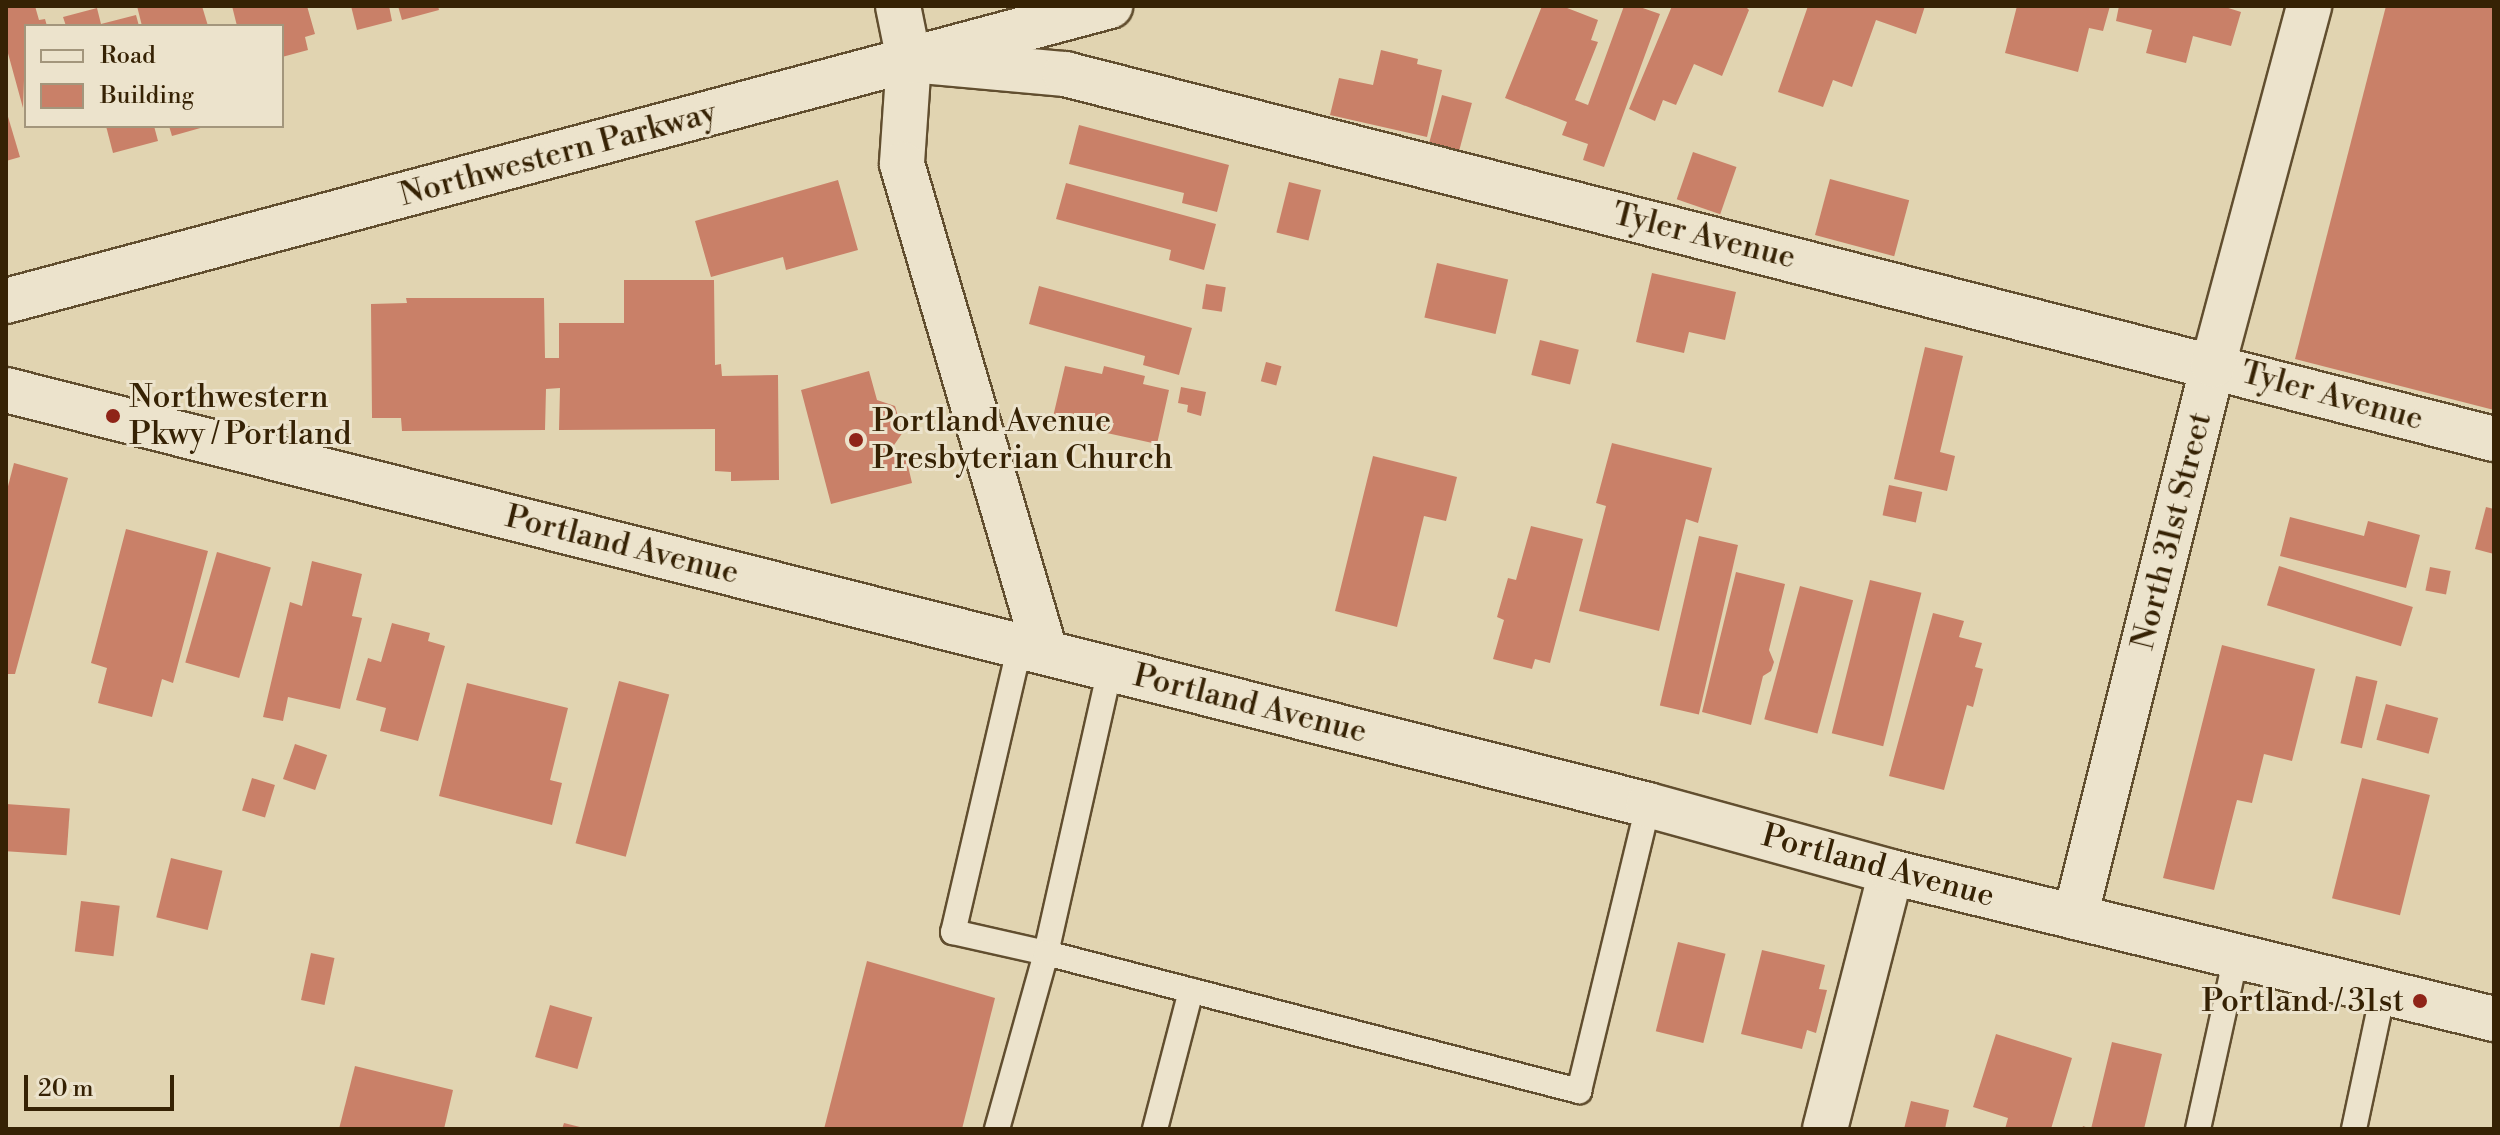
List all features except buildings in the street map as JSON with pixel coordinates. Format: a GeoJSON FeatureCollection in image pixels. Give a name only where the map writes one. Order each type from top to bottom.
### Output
{"type":"FeatureCollection","features":[{"type":"Feature","properties":{"kind":"street"},"geometry":{"type":"LineString","coordinates":[[898,6],[909,60],[902,164],[1033,648]]}},
{"type":"Feature","properties":{"kind":"street","name":"Northwestern Parkway"},"geometry":{"type":"LineString","coordinates":[[6,301],[1110,6]]}},
{"type":"Feature","properties":{"kind":"street","name":"North 31st Street"},"geometry":{"type":"LineString","coordinates":[[2075,917],[2213,365],[2309,6]]}},
{"type":"Feature","properties":{"kind":"street","name":"Tyler Avenue"},"geometry":{"type":"LineString","coordinates":[[909,60],[1065,74],[2494,439]]}},
{"type":"Feature","properties":{"kind":"street","name":"Portland Avenue"},"geometry":{"type":"LineString","coordinates":[[6,390],[1648,805],[1891,872],[2494,1019]]}},
{"type":"Feature","properties":{"kind":"street"},"geometry":{"type":"LineString","coordinates":[[1825,1129],[1891,872]]}},
{"type":"Feature","properties":{"kind":"lane"},"geometry":{"type":"LineString","coordinates":[[1033,648],[953,932],[1046,953],[1579,1091],[1648,805]]}},
{"type":"Feature","properties":{"kind":"lane"},"geometry":{"type":"LineString","coordinates":[[997,1129],[1046,953],[1110,668]]}},
{"type":"Feature","properties":{"kind":"lane"},"geometry":{"type":"LineString","coordinates":[[2198,1129],[2236,956]]}},
{"type":"Feature","properties":{"kind":"lane"},"geometry":{"type":"LineString","coordinates":[[1155,1129],[1191,991]]}},
{"type":"Feature","properties":{"kind":"lane"},"geometry":{"type":"LineString","coordinates":[[2354,1129],[2383,992]]}},
{"type":"Feature","properties":{"kind":"place","name":"Northwestern Pkwy / Portland"},"geometry":{"type":"Point","coordinates":[113,416]}},
{"type":"Feature","properties":{"kind":"place","name":"Portland Avenue Presbyterian Church"},"geometry":{"type":"Point","coordinates":[856,440]}},
{"type":"Feature","properties":{"kind":"place","name":"Portland / 31st"},"geometry":{"type":"Point","coordinates":[2420,1001]}}]}
